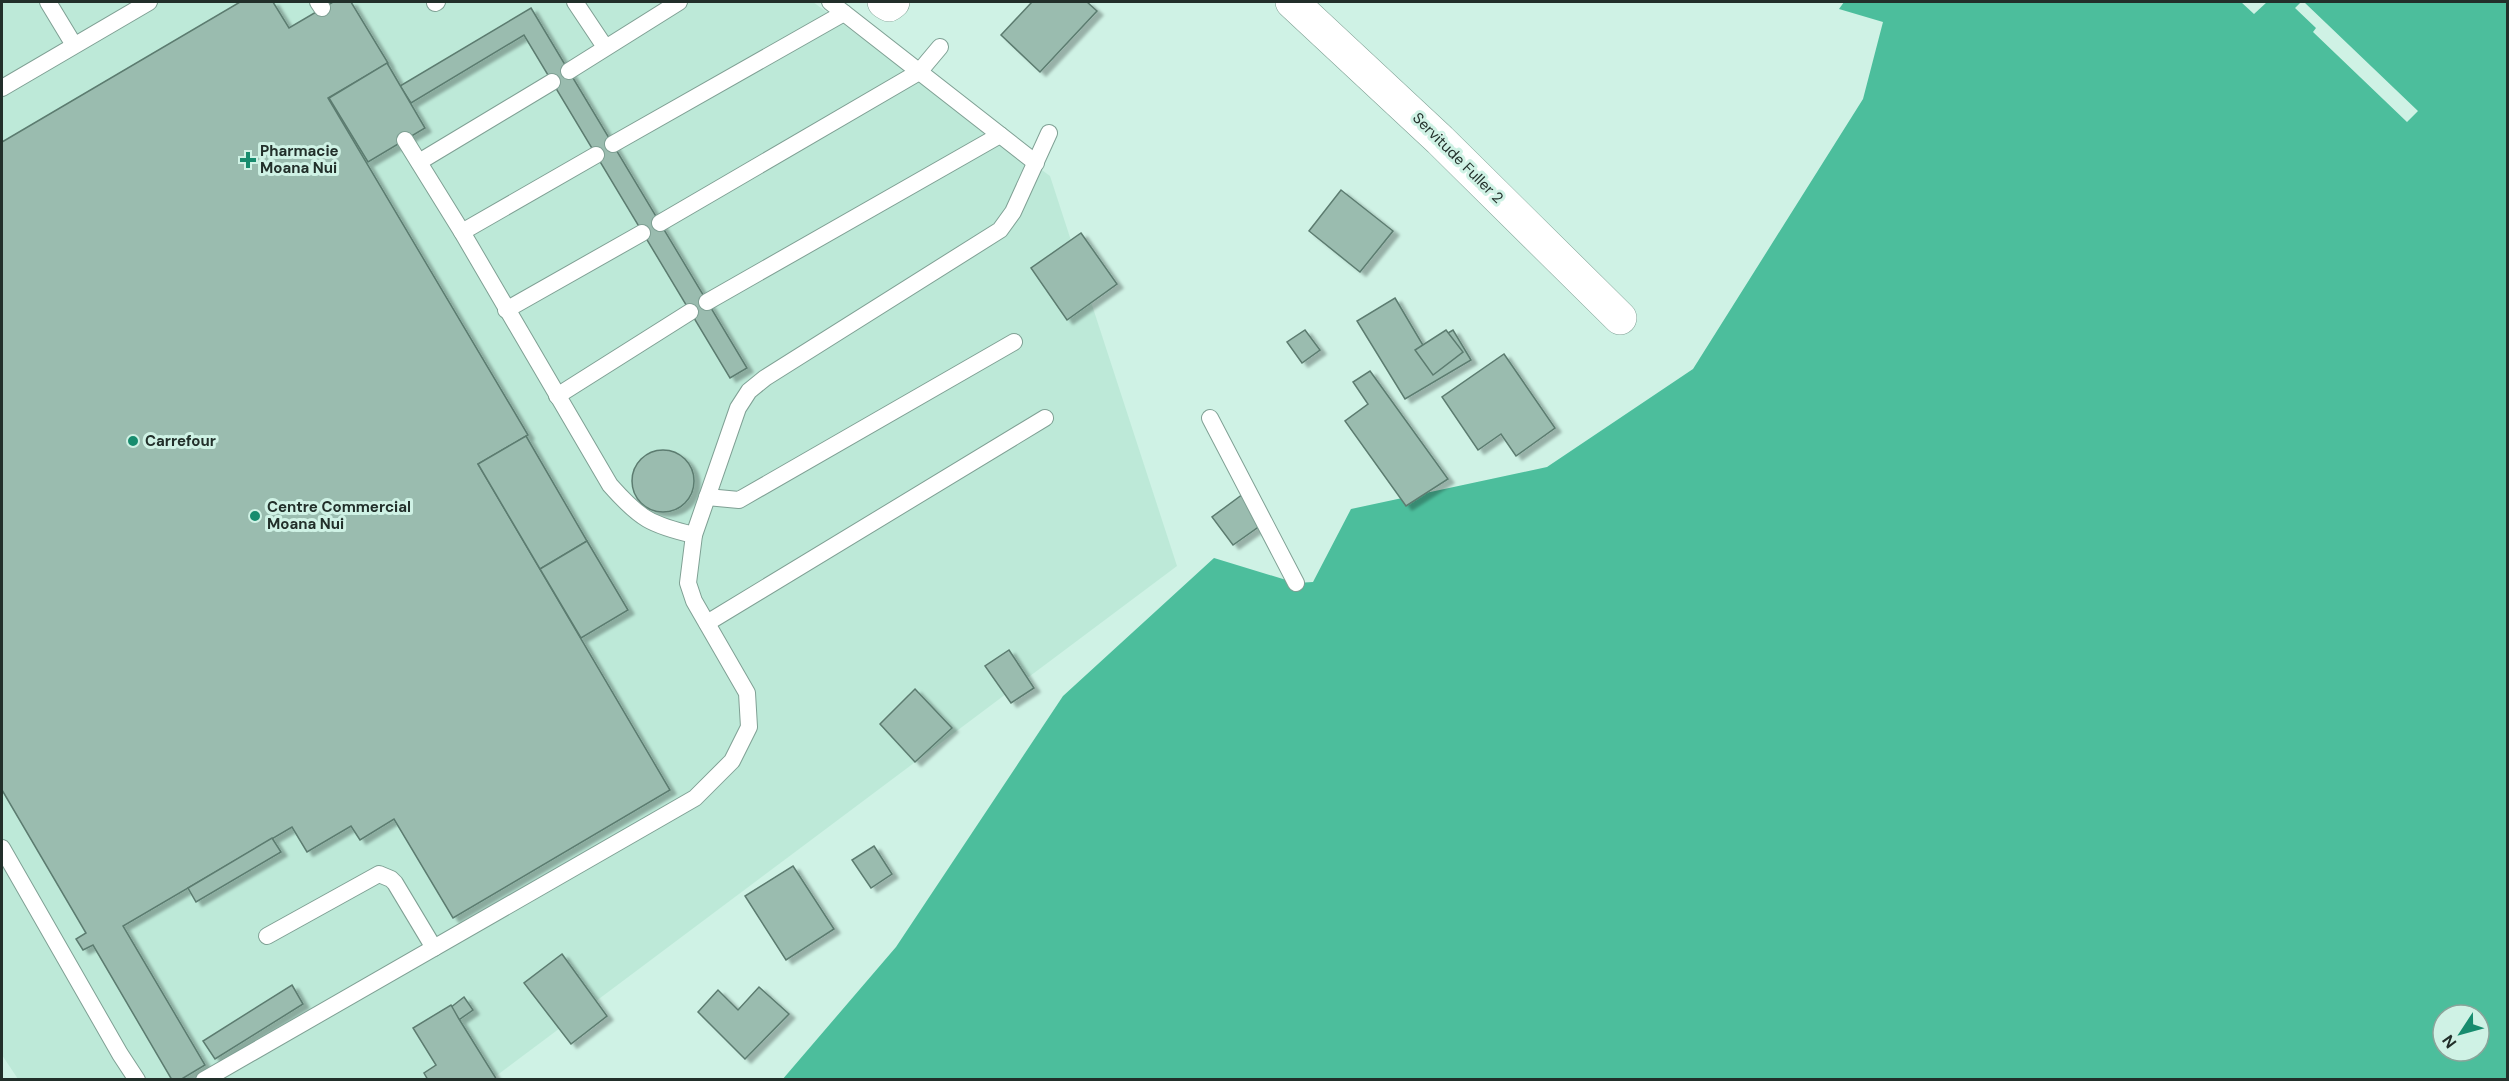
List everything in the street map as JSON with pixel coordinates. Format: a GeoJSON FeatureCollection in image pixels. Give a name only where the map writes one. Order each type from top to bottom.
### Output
{"type":"FeatureCollection","features":[{"type":"Feature","properties":{"kind":"street"},"geometry":{"type":"LineString","coordinates":[[884,2],[889,6],[893,2]]}},
{"type":"Feature","properties":{"kind":"street","name":"Servitude Fuller 2"},"geometry":{"type":"LineString","coordinates":[[1292,2],[1440,140],[1620,318]]}},
{"type":"Feature","properties":{"kind":"lane"},"geometry":{"type":"LineString","coordinates":[[48,2],[75,45]]}},
{"type":"Feature","properties":{"kind":"lane"},"geometry":{"type":"LineString","coordinates":[[2,88],[148,2]]}},
{"type":"Feature","properties":{"kind":"lane"},"geometry":{"type":"LineString","coordinates":[[575,2],[605,47]]}},
{"type":"Feature","properties":{"kind":"lane"},"geometry":{"type":"LineString","coordinates":[[569,71],[679,2]]}},
{"type":"Feature","properties":{"kind":"lane"},"geometry":{"type":"LineString","coordinates":[[830,2],[1036,163]]}},
{"type":"Feature","properties":{"kind":"lane"},"geometry":{"type":"LineString","coordinates":[[613,144],[844,13]]}},
{"type":"Feature","properties":{"kind":"lane"},"geometry":{"type":"LineString","coordinates":[[660,222],[919,72],[940,47]]}},
{"type":"Feature","properties":{"kind":"lane"},"geometry":{"type":"LineString","coordinates":[[419,162],[552,82]]}},
{"type":"Feature","properties":{"kind":"lane"},"geometry":{"type":"LineString","coordinates":[[204,1080],[695,798],[732,761],[749,727],[747,693],[693,601],[688,583],[694,535],[730,426],[749,391],[765,378],[1000,230],[1014,212],[1049,133]]}},
{"type":"Feature","properties":{"kind":"lane"},"geometry":{"type":"LineString","coordinates":[[707,302],[1000,135]]}},
{"type":"Feature","properties":{"kind":"lane"},"geometry":{"type":"LineString","coordinates":[[405,140],[462,232],[610,486],[629,507],[646,520],[662,528],[694,535]]}},
{"type":"Feature","properties":{"kind":"lane"},"geometry":{"type":"LineString","coordinates":[[462,232],[596,155]]}},
{"type":"Feature","properties":{"kind":"lane"},"geometry":{"type":"LineString","coordinates":[[507,310],[642,233]]}},
{"type":"Feature","properties":{"kind":"lane"},"geometry":{"type":"LineString","coordinates":[[557,396],[690,312]]}},
{"type":"Feature","properties":{"kind":"lane"},"geometry":{"type":"LineString","coordinates":[[707,497],[739,501],[1014,342]]}},
{"type":"Feature","properties":{"kind":"lane"},"geometry":{"type":"LineString","coordinates":[[706,623],[1045,418]]}},
{"type":"Feature","properties":{"kind":"lane"},"geometry":{"type":"LineString","coordinates":[[1209,418],[1296,583]]}},
{"type":"Feature","properties":{"kind":"lane"},"geometry":{"type":"LineString","coordinates":[[2,848],[137,1080]]}},
{"type":"Feature","properties":{"kind":"lane"},"geometry":{"type":"LineString","coordinates":[[267,936],[379,874],[391,879],[395,884],[434,948]]}},
{"type":"Feature","properties":{"kind":"shaded area"},"geometry":{"type":"Polygon","coordinates":[[[2,2],[813,2],[1050,176],[1177,566],[492,1079],[18,1079],[2,1055],[2,2]]]}},
{"type":"Feature","properties":{"kind":"shaded area"},"geometry":{"type":"Polygon","coordinates":[[[1844,2],[2241,2],[2254,14],[2267,2],[2507,2],[2507,1079],[782,1080],[896,947],[1063,696],[1214,558],[1296,583],[1313,582],[1351,509],[1547,467],[1693,369],[1863,99],[1883,22],[1839,9],[1844,2]]]}},
{"type":"Feature","properties":{"kind":"pier"},"geometry":{"type":"Polygon","coordinates":[[[2304,2],[2418,111],[2407,122],[2313,32],[2316,28],[2295,8],[2304,2]]]}},
{"type":"Feature","properties":{"kind":"building","name":"Centre Commercial Moana Nui"},"geometry":{"type":"Polygon","coordinates":[[[240,2],[273,2],[289,28],[333,2],[351,2],[388,63],[328,98],[528,435],[478,464],[670,790],[453,918],[394,819],[360,840],[351,826],[307,852],[292,827],[123,926],[205,1065],[180,1080],[172,1080],[93,945],[83,950],[76,939],[86,933],[2,790],[2,142],[240,2]]]}},
{"type":"Feature","properties":{"kind":"building"},"geometry":{"type":"Polygon","coordinates":[[[1032,2],[1087,2],[1097,11],[1040,72],[1001,35],[1032,2]]]}},
{"type":"Feature","properties":{"kind":"building"},"geometry":{"type":"Polygon","coordinates":[[[531,8],[747,368],[730,378],[524,35],[411,103],[400,86],[531,8]]]}},
{"type":"Feature","properties":{"kind":"building"},"geometry":{"type":"Polygon","coordinates":[[[387,63],[425,128],[368,162],[329,98],[387,63]]]}},
{"type":"Feature","properties":{"kind":"building"},"geometry":{"type":"Polygon","coordinates":[[[1341,190],[1393,231],[1360,272],[1309,231],[1341,190]]]}},
{"type":"Feature","properties":{"kind":"building"},"geometry":{"type":"Polygon","coordinates":[[[1081,233],[1117,284],[1067,320],[1031,268],[1081,233]]]}},
{"type":"Feature","properties":{"kind":"building"},"geometry":{"type":"Polygon","coordinates":[[[1395,298],[1424,347],[1453,330],[1471,360],[1405,399],[1357,321],[1395,298]]]}},
{"type":"Feature","properties":{"kind":"building"},"geometry":{"type":"Polygon","coordinates":[[[1305,330],[1320,350],[1302,363],[1287,342],[1305,330]]]}},
{"type":"Feature","properties":{"kind":"building"},"geometry":{"type":"Polygon","coordinates":[[[1446,330],[1463,352],[1433,375],[1415,350],[1446,330]]]}},
{"type":"Feature","properties":{"kind":"building"},"geometry":{"type":"Polygon","coordinates":[[[1504,354],[1555,428],[1516,456],[1501,434],[1478,450],[1442,397],[1504,354]]]}},
{"type":"Feature","properties":{"kind":"building"},"geometry":{"type":"Polygon","coordinates":[[[1370,371],[1448,479],[1406,506],[1345,421],[1368,404],[1353,382],[1370,371]]]}},
{"type":"Feature","properties":{"kind":"building"},"geometry":{"type":"Polygon","coordinates":[[[526,436],[587,541],[540,569],[478,464],[526,436]]]}},
{"type":"Feature","properties":{"kind":"building"},"geometry":{"type":"Polygon","coordinates":[[[657,450],[669,450],[685,459],[692,469],[694,481],[692,493],[685,503],[669,512],[657,512],[646,507],[637,498],[632,487],[632,475],[637,464],[646,455],[657,450]]]}},
{"type":"Feature","properties":{"kind":"building"},"geometry":{"type":"Polygon","coordinates":[[[1243,494],[1264,523],[1233,545],[1212,517],[1243,494]]]}},
{"type":"Feature","properties":{"kind":"building"},"geometry":{"type":"Polygon","coordinates":[[[587,541],[628,610],[581,638],[540,569],[587,541]]]}},
{"type":"Feature","properties":{"kind":"building"},"geometry":{"type":"Polygon","coordinates":[[[1009,650],[1034,688],[1011,703],[985,666],[1009,650]]]}},
{"type":"Feature","properties":{"kind":"building"},"geometry":{"type":"Polygon","coordinates":[[[915,689],[952,728],[915,762],[880,724],[915,689]]]}},
{"type":"Feature","properties":{"kind":"building"},"geometry":{"type":"Polygon","coordinates":[[[272,838],[281,852],[196,902],[188,888],[272,838]]]}},
{"type":"Feature","properties":{"kind":"building"},"geometry":{"type":"Polygon","coordinates":[[[874,846],[892,874],[871,888],[852,860],[874,846]]]}},
{"type":"Feature","properties":{"kind":"building"},"geometry":{"type":"Polygon","coordinates":[[[793,866],[834,929],[786,960],[745,896],[793,866]]]}},
{"type":"Feature","properties":{"kind":"building"},"geometry":{"type":"Polygon","coordinates":[[[562,954],[607,1016],[571,1044],[524,983],[562,954]]]}},
{"type":"Feature","properties":{"kind":"building"},"geometry":{"type":"Polygon","coordinates":[[[292,985],[303,1004],[215,1059],[203,1041],[292,985]]]}},
{"type":"Feature","properties":{"kind":"building"},"geometry":{"type":"Polygon","coordinates":[[[759,987],[789,1014],[745,1059],[698,1012],[718,990],[738,1010],[759,987]]]}},
{"type":"Feature","properties":{"kind":"building"},"geometry":{"type":"Polygon","coordinates":[[[464,997],[473,1010],[450,1026],[441,1015],[464,997]]]}},
{"type":"Feature","properties":{"kind":"building"},"geometry":{"type":"Polygon","coordinates":[[[451,1005],[497,1080],[428,1080],[424,1073],[436,1065],[413,1028],[451,1005]]]}},
{"type":"Feature","properties":{"kind":"place","name":"Pharmacie Moana Nui"},"geometry":{"type":"Point","coordinates":[248,160]}},
{"type":"Feature","properties":{"kind":"place","name":"Carrefour"},"geometry":{"type":"Point","coordinates":[133,441]}},
{"type":"Feature","properties":{"kind":"place","name":"Centre Commercial Moana Nui"},"geometry":{"type":"Point","coordinates":[255,516]}}]}
